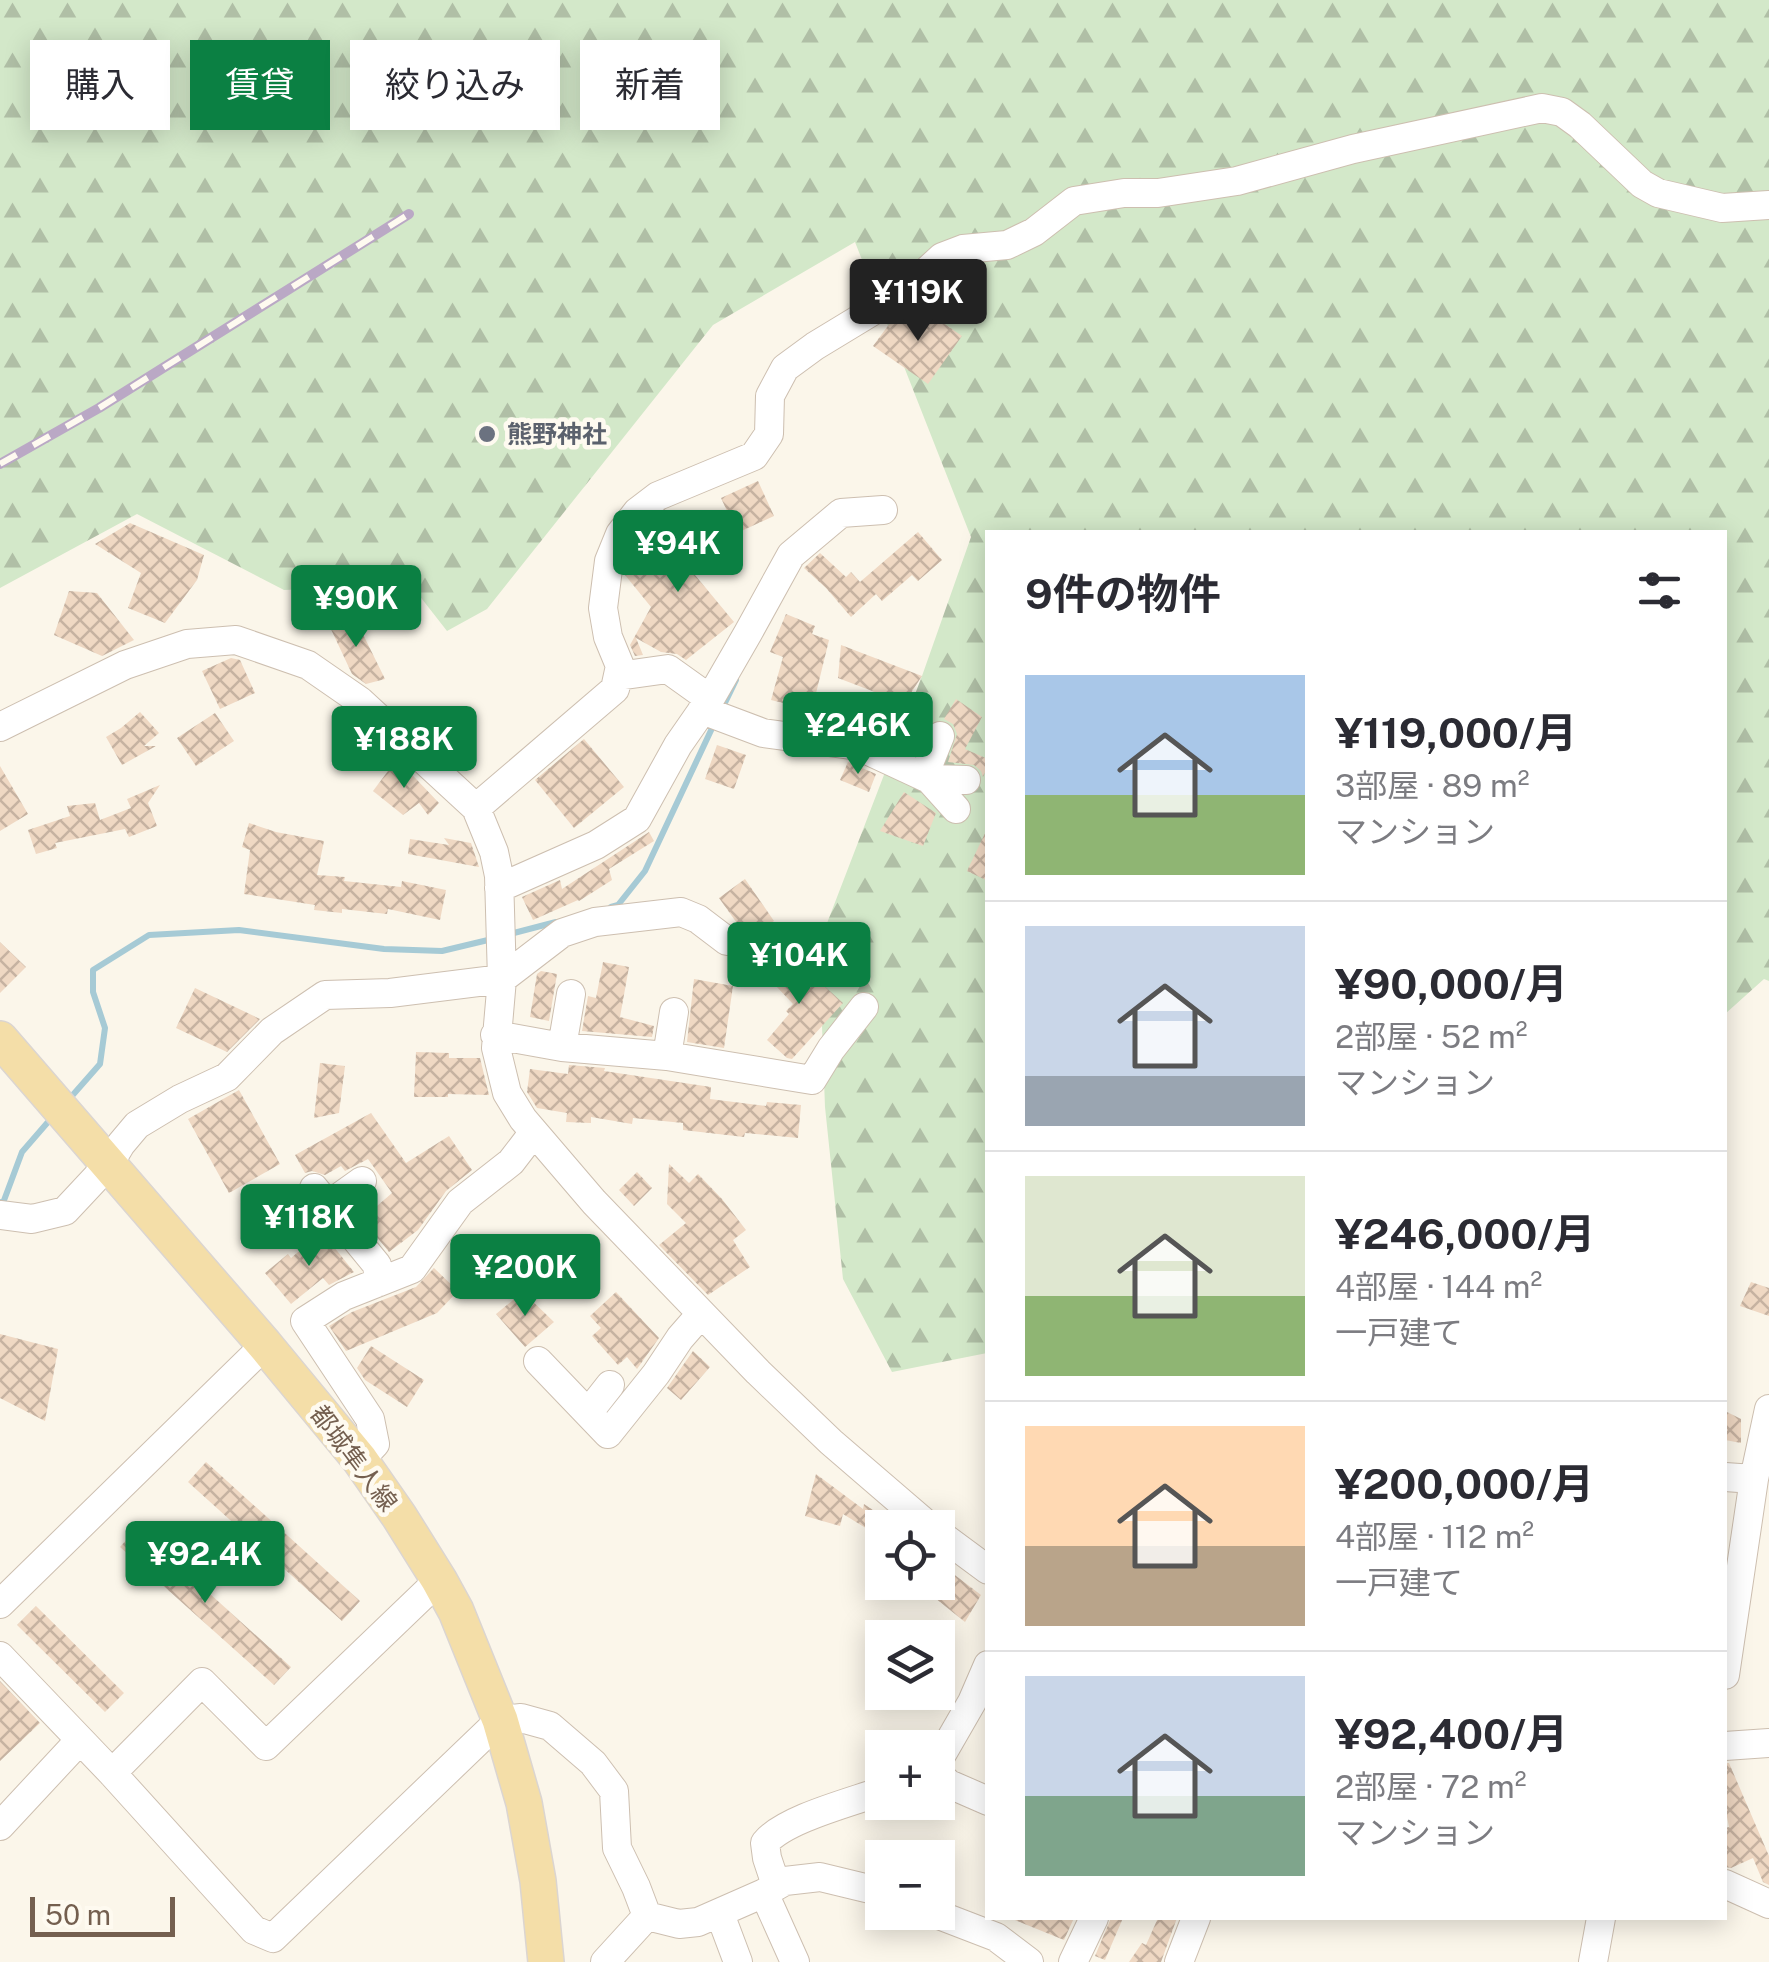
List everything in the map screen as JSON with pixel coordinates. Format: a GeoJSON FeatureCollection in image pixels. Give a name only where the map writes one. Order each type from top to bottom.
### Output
{"type":"FeatureCollection","features":[{"type":"Feature","properties":{"kind":"main road","name":"都城隼人線"},"geometry":{"type":"LineString","coordinates":[[0,1039],[360,1460],[439,1580],[456,1611],[500,1720],[524,1803],[538,1881],[546,1962]]}},
{"type":"Feature","properties":{"kind":"street"},"geometry":{"type":"LineString","coordinates":[[476,808],[615,689],[620,666],[608,637],[603,608],[609,561],[620,534],[637,512],[658,496],[754,456],[768,434],[770,396],[785,368],[904,292],[942,257],[963,249],[1007,245],[1034,232],[1074,201],[1237,181],[1353,149],[1542,108],[1571,118],[1642,184],[1658,192],[1722,208],[1769,205]]}},
{"type":"Feature","properties":{"kind":"street"},"geometry":{"type":"LineString","coordinates":[[499,888],[596,845],[637,818],[678,745],[713,710],[791,556],[841,513],[883,510]]}},
{"type":"Feature","properties":{"kind":"street"},"geometry":{"type":"LineString","coordinates":[[0,727],[125,665],[187,644],[236,640],[308,665],[360,701],[476,808],[494,852],[502,979],[495,1036],[507,1093],[534,1132],[594,1202],[758,1372],[910,1510]]}},
{"type":"Feature","properties":{"kind":"street"},"geometry":{"type":"LineString","coordinates":[[618,676],[668,669],[713,710],[763,733],[858,746],[926,777],[966,780]]}},
{"type":"Feature","properties":{"kind":"street"},"geometry":{"type":"LineString","coordinates":[[926,777],[940,736]]}},
{"type":"Feature","properties":{"kind":"street"},"geometry":{"type":"LineString","coordinates":[[926,777],[956,809]]}},
{"type":"Feature","properties":{"kind":"street"},"geometry":{"type":"LineString","coordinates":[[0,1215],[32,1219],[66,1211],[138,1126],[180,1099],[227,1078],[272,1031],[326,994],[390,993],[502,979],[562,934],[595,922],[681,912],[698,919],[727,942]]}},
{"type":"Feature","properties":{"kind":"street"},"geometry":{"type":"LineString","coordinates":[[562,1047],[571,994]]}},
{"type":"Feature","properties":{"kind":"street"},"geometry":{"type":"LineString","coordinates":[[495,1036],[562,1047],[667,1056],[812,1080],[864,1006]]}},
{"type":"Feature","properties":{"kind":"street"},"geometry":{"type":"LineString","coordinates":[[667,1056],[674,1012]]}},
{"type":"Feature","properties":{"kind":"street"},"geometry":{"type":"LineString","coordinates":[[360,1460],[375,1444],[370,1419],[305,1321],[344,1296],[412,1269],[460,1202],[512,1162],[534,1132]]}},
{"type":"Feature","properties":{"kind":"street"},"geometry":{"type":"LineString","coordinates":[[362,1181],[321,1197],[377,1265],[379,1282]]}},
{"type":"Feature","properties":{"kind":"street"},"geometry":{"type":"LineString","coordinates":[[538,1362],[608,1434],[702,1314]]}},
{"type":"Feature","properties":{"kind":"street"},"geometry":{"type":"LineString","coordinates":[[0,1604],[265,1346]]}},
{"type":"Feature","properties":{"kind":"street"},"geometry":{"type":"LineString","coordinates":[[588,1412],[610,1385]]}},
{"type":"Feature","properties":{"kind":"street"},"geometry":{"type":"LineString","coordinates":[[1727,1661],[1754,1479],[1769,1410]]}},
{"type":"Feature","properties":{"kind":"street"},"geometry":{"type":"LineString","coordinates":[[1727,1477],[1754,1479]]}},
{"type":"Feature","properties":{"kind":"street"},"geometry":{"type":"LineString","coordinates":[[955,1545],[985,1568]]}},
{"type":"Feature","properties":{"kind":"street"},"geometry":{"type":"LineString","coordinates":[[112,1774],[202,1682],[266,1746],[439,1580]]}},
{"type":"Feature","properties":{"kind":"street"},"geometry":{"type":"LineString","coordinates":[[0,1656],[254,1930],[273,1938],[500,1720],[521,1718],[550,1726],[593,1762],[614,1791],[617,1848],[647,1916]]}},
{"type":"Feature","properties":{"kind":"street"},"geometry":{"type":"LineString","coordinates":[[955,1732],[985,1672]]}},
{"type":"Feature","properties":{"kind":"street"},"geometry":{"type":"LineString","coordinates":[[0,1826],[80,1740]]}},
{"type":"Feature","properties":{"kind":"street"},"geometry":{"type":"LineString","coordinates":[[1727,1746],[1769,1742]]}},
{"type":"Feature","properties":{"kind":"street"},"geometry":{"type":"LineString","coordinates":[[955,1787],[985,1800]]}},
{"type":"Feature","properties":{"kind":"street"},"geometry":{"type":"LineString","coordinates":[[795,1962],[770,1889],[764,1843],[794,1822],[865,1797]]}},
{"type":"Feature","properties":{"kind":"street"},"geometry":{"type":"LineString","coordinates":[[647,1916],[679,1924],[698,1922],[785,1880],[820,1878],[865,1888]]}},
{"type":"Feature","properties":{"kind":"street"},"geometry":{"type":"LineString","coordinates":[[1727,1885],[1769,1904]]}},
{"type":"Feature","properties":{"kind":"street"},"geometry":{"type":"LineString","coordinates":[[720,1914],[738,1962]]}},
{"type":"Feature","properties":{"kind":"street"},"geometry":{"type":"LineString","coordinates":[[605,1962],[647,1916]]}},
{"type":"Feature","properties":{"kind":"street"},"geometry":{"type":"LineString","coordinates":[[1073,1962],[1093,1920]]}},
{"type":"Feature","properties":{"kind":"street"},"geometry":{"type":"LineString","coordinates":[[1179,1962],[1195,1920]]}},
{"type":"Feature","properties":{"kind":"street"},"geometry":{"type":"LineString","coordinates":[[1593,1962],[1601,1920]]}},
{"type":"Feature","properties":{"kind":"street"},"geometry":{"type":"LineString","coordinates":[[955,1922],[996,1938],[1029,1962]]}},
{"type":"Feature","properties":{"kind":"green space"},"geometry":{"type":"Polygon","coordinates":[[[0,0],[1769,0],[1769,981],[1764,979],[1727,1012],[1727,530],[985,530],[985,1353],[892,1372],[843,1279],[825,1107],[819,944],[971,537],[855,242],[713,325],[487,609],[447,631],[411,585],[284,590],[137,514],[0,588],[0,0]]]}},
{"type":"Feature","properties":{"kind":"building"},"geometry":{"type":"Polygon","coordinates":[[[929,313],[962,336],[928,384],[873,346],[893,319],[929,313]]]}},
{"type":"Feature","properties":{"kind":"building"},"geometry":{"type":"Polygon","coordinates":[[[758,481],[774,516],[737,533],[721,498],[758,481]]]}},
{"type":"Feature","properties":{"kind":"building"},"geometry":{"type":"Polygon","coordinates":[[[687,514],[716,542],[690,569],[734,622],[686,660],[636,638],[643,655],[635,656],[630,645],[651,607],[625,575],[675,534],[671,530],[687,514]]]}},
{"type":"Feature","properties":{"kind":"building"},"geometry":{"type":"Polygon","coordinates":[[[130,523],[204,555],[197,580],[165,623],[128,608],[141,573],[95,544],[130,523]]]}},
{"type":"Feature","properties":{"kind":"building"},"geometry":{"type":"Polygon","coordinates":[[[918,532],[942,560],[918,581],[912,575],[882,601],[876,594],[851,617],[804,568],[820,553],[846,577],[851,572],[860,582],[918,532]]]}},
{"type":"Feature","properties":{"kind":"building"},"geometry":{"type":"Polygon","coordinates":[[[69,591],[97,593],[134,640],[102,656],[54,635],[69,591]]]}},
{"type":"Feature","properties":{"kind":"building"},"geometry":{"type":"Polygon","coordinates":[[[353,614],[385,679],[366,684],[352,674],[329,625],[353,614]]]}},
{"type":"Feature","properties":{"kind":"building"},"geometry":{"type":"Polygon","coordinates":[[[786,614],[815,626],[812,634],[829,640],[809,722],[788,719],[791,705],[771,700],[783,657],[770,652],[786,614]]]}},
{"type":"Feature","properties":{"kind":"building"},"geometry":{"type":"Polygon","coordinates":[[[841,645],[922,676],[896,716],[909,722],[899,746],[864,730],[880,694],[838,678],[841,645]]]}},
{"type":"Feature","properties":{"kind":"building"},"geometry":{"type":"Polygon","coordinates":[[[231,658],[240,660],[255,693],[220,709],[202,671],[231,658]]]}},
{"type":"Feature","properties":{"kind":"building"},"geometry":{"type":"Polygon","coordinates":[[[956,699],[982,717],[965,749],[985,758],[983,777],[974,765],[948,762],[957,734],[953,724],[944,719],[956,699]]]}},
{"type":"Feature","properties":{"kind":"building"},"geometry":{"type":"Polygon","coordinates":[[[140,712],[159,733],[144,746],[156,746],[122,765],[106,737],[140,712]]]}},
{"type":"Feature","properties":{"kind":"building"},"geometry":{"type":"Polygon","coordinates":[[[215,713],[234,741],[196,766],[177,738],[215,713]]]}},
{"type":"Feature","properties":{"kind":"building"},"geometry":{"type":"Polygon","coordinates":[[[584,739],[624,787],[574,828],[535,780],[584,739]]]}},
{"type":"Feature","properties":{"kind":"building"},"geometry":{"type":"Polygon","coordinates":[[[717,745],[746,755],[734,789],[705,779],[717,745]]]}},
{"type":"Feature","properties":{"kind":"building"},"geometry":{"type":"Polygon","coordinates":[[[397,759],[439,803],[428,815],[419,803],[403,815],[373,791],[397,759]]]}},
{"type":"Feature","properties":{"kind":"building"},"geometry":{"type":"Polygon","coordinates":[[[848,762],[876,774],[869,792],[840,780],[848,762]]]}},
{"type":"Feature","properties":{"kind":"building"},"geometry":{"type":"Polygon","coordinates":[[[0,766],[28,814],[0,831],[0,766]]]}},
{"type":"Feature","properties":{"kind":"building"},"geometry":{"type":"Polygon","coordinates":[[[160,785],[148,803],[157,826],[129,837],[125,829],[55,843],[57,848],[36,854],[28,830],[70,816],[67,806],[95,803],[100,820],[131,808],[127,799],[160,785]]]}},
{"type":"Feature","properties":{"kind":"building"},"geometry":{"type":"Polygon","coordinates":[[[904,792],[936,813],[923,846],[880,831],[904,792]]]}},
{"type":"Feature","properties":{"kind":"building"},"geometry":{"type":"Polygon","coordinates":[[[249,823],[324,841],[317,875],[401,887],[402,881],[446,890],[440,920],[388,909],[387,914],[314,910],[315,905],[244,894],[250,850],[242,847],[249,823]]]}},
{"type":"Feature","properties":{"kind":"building"},"geometry":{"type":"Polygon","coordinates":[[[649,832],[654,841],[609,869],[612,880],[579,901],[533,920],[522,897],[560,880],[562,889],[649,832]]]}},
{"type":"Feature","properties":{"kind":"building"},"geometry":{"type":"Polygon","coordinates":[[[985,833],[985,880],[967,871],[985,833]]]}},
{"type":"Feature","properties":{"kind":"building"},"geometry":{"type":"Polygon","coordinates":[[[444,838],[471,843],[479,867],[408,854],[410,839],[449,845],[444,838]]]}},
{"type":"Feature","properties":{"kind":"building"},"geometry":{"type":"Polygon","coordinates":[[[745,879],[774,921],[768,925],[779,940],[759,954],[719,898],[745,879]]]}},
{"type":"Feature","properties":{"kind":"building"},"geometry":{"type":"Polygon","coordinates":[[[0,942],[26,967],[0,993],[0,942]]]}},
{"type":"Feature","properties":{"kind":"building"},"geometry":{"type":"Polygon","coordinates":[[[771,952],[800,983],[810,973],[843,1003],[792,1059],[767,1040],[793,1004],[757,966],[771,952]]]}},
{"type":"Feature","properties":{"kind":"building"},"geometry":{"type":"Polygon","coordinates":[[[603,962],[629,967],[620,1017],[654,1026],[652,1037],[582,1031],[588,996],[596,998],[603,962]]]}},
{"type":"Feature","properties":{"kind":"building"},"geometry":{"type":"Polygon","coordinates":[[[537,974],[557,974],[549,1021],[530,1017],[537,974]]]}},
{"type":"Feature","properties":{"kind":"building"},"geometry":{"type":"Polygon","coordinates":[[[694,979],[733,986],[724,1048],[687,1042],[694,979]]]}},
{"type":"Feature","properties":{"kind":"building"},"geometry":{"type":"Polygon","coordinates":[[[195,988],[260,1019],[227,1052],[176,1028],[195,988]]]}},
{"type":"Feature","properties":{"kind":"building"},"geometry":{"type":"Polygon","coordinates":[[[416,1052],[480,1058],[489,1095],[414,1097],[416,1052]]]}},
{"type":"Feature","properties":{"kind":"building"},"geometry":{"type":"Polygon","coordinates":[[[320,1063],[345,1066],[339,1113],[314,1118],[320,1063]]]}},
{"type":"Feature","properties":{"kind":"building"},"geometry":{"type":"Polygon","coordinates":[[[569,1065],[711,1087],[710,1099],[766,1106],[767,1102],[801,1105],[798,1138],[683,1130],[683,1123],[633,1118],[632,1124],[591,1117],[591,1123],[566,1122],[567,1113],[537,1108],[527,1092],[530,1069],[568,1074],[569,1065]]]}},
{"type":"Feature","properties":{"kind":"building"},"geometry":{"type":"Polygon","coordinates":[[[239,1090],[280,1164],[229,1193],[188,1119],[239,1090]]]}},
{"type":"Feature","properties":{"kind":"building"},"geometry":{"type":"Polygon","coordinates":[[[371,1113],[406,1163],[449,1136],[472,1170],[446,1191],[418,1230],[389,1252],[362,1219],[392,1193],[368,1159],[345,1171],[341,1166],[325,1175],[305,1173],[295,1155],[371,1113]]]}},
{"type":"Feature","properties":{"kind":"building"},"geometry":{"type":"Polygon","coordinates":[[[669,1164],[689,1183],[698,1174],[746,1230],[733,1240],[750,1267],[708,1295],[659,1245],[686,1223],[667,1204],[669,1164]]]}},
{"type":"Feature","properties":{"kind":"building"},"geometry":{"type":"Polygon","coordinates":[[[637,1172],[652,1188],[634,1206],[619,1190],[637,1172]]]}},
{"type":"Feature","properties":{"kind":"building"},"geometry":{"type":"Polygon","coordinates":[[[322,1232],[354,1272],[329,1285],[323,1278],[291,1304],[265,1273],[288,1254],[291,1258],[322,1232]]]}},
{"type":"Feature","properties":{"kind":"building"},"geometry":{"type":"Polygon","coordinates":[[[434,1268],[458,1291],[437,1313],[346,1351],[329,1326],[352,1312],[416,1287],[434,1268]]]}},
{"type":"Feature","properties":{"kind":"building"},"geometry":{"type":"Polygon","coordinates":[[[1751,1282],[1769,1288],[1769,1316],[1740,1306],[1751,1282]]]}},
{"type":"Feature","properties":{"kind":"building"},"geometry":{"type":"Polygon","coordinates":[[[523,1292],[554,1322],[525,1347],[496,1314],[523,1292]]]}},
{"type":"Feature","properties":{"kind":"building"},"geometry":{"type":"Polygon","coordinates":[[[616,1292],[659,1338],[637,1369],[627,1357],[618,1365],[592,1336],[601,1328],[590,1316],[616,1292]]]}},
{"type":"Feature","properties":{"kind":"building"},"geometry":{"type":"Polygon","coordinates":[[[0,1334],[58,1349],[45,1421],[0,1398],[0,1334]]]}},
{"type":"Feature","properties":{"kind":"building"},"geometry":{"type":"Polygon","coordinates":[[[371,1346],[424,1380],[407,1407],[365,1380],[357,1368],[371,1346]]]}},
{"type":"Feature","properties":{"kind":"building"},"geometry":{"type":"Polygon","coordinates":[[[693,1351],[710,1367],[681,1400],[667,1388],[693,1351]]]}},
{"type":"Feature","properties":{"kind":"building"},"geometry":{"type":"Polygon","coordinates":[[[1727,1412],[1741,1419],[1741,1443],[1727,1440],[1727,1412]]]}},
{"type":"Feature","properties":{"kind":"building"},"geometry":{"type":"Polygon","coordinates":[[[206,1462],[360,1601],[342,1621],[188,1482],[206,1462]]]}},
{"type":"Feature","properties":{"kind":"building"},"geometry":{"type":"Polygon","coordinates":[[[816,1474],[863,1509],[864,1504],[873,1510],[865,1510],[865,1528],[843,1514],[840,1526],[805,1516],[816,1474]]]}},
{"type":"Feature","properties":{"kind":"building"},"geometry":{"type":"Polygon","coordinates":[[[137,1528],[291,1667],[274,1685],[120,1547],[137,1528]]]}},
{"type":"Feature","properties":{"kind":"building"},"geometry":{"type":"Polygon","coordinates":[[[955,1575],[981,1595],[965,1622],[938,1600],[955,1600],[955,1575]]]}},
{"type":"Feature","properties":{"kind":"building"},"geometry":{"type":"Polygon","coordinates":[[[36,1606],[124,1693],[105,1712],[17,1625],[36,1606]]]}},
{"type":"Feature","properties":{"kind":"building"},"geometry":{"type":"Polygon","coordinates":[[[0,1681],[40,1723],[0,1761],[0,1681]]]}},
{"type":"Feature","properties":{"kind":"building"},"geometry":{"type":"Polygon","coordinates":[[[1727,1763],[1769,1856],[1769,1885],[1763,1882],[1753,1858],[1727,1867],[1727,1763]]]}},
{"type":"Feature","properties":{"kind":"building"},"geometry":{"type":"Polygon","coordinates":[[[1015,1920],[1073,1920],[1064,1940],[1015,1920]]]}},
{"type":"Feature","properties":{"kind":"building"},"geometry":{"type":"Polygon","coordinates":[[[1110,1920],[1122,1920],[1105,1960],[1095,1956],[1110,1920]]]}},
{"type":"Feature","properties":{"kind":"building"},"geometry":{"type":"Polygon","coordinates":[[[1157,1920],[1176,1920],[1161,1962],[1129,1962],[1142,1943],[1146,1945],[1157,1920]]]}},
{"type":"Feature","properties":{"kind":"waterway"},"geometry":{"type":"LineString","coordinates":[[722,709],[736,680]]}},
{"type":"Feature","properties":{"kind":"waterway"},"geometry":{"type":"LineString","coordinates":[[611,907],[618,905],[645,871],[714,724]]}},
{"type":"Feature","properties":{"kind":"waterway"},"geometry":{"type":"LineString","coordinates":[[510,934],[556,922]]}},
{"type":"Feature","properties":{"kind":"waterway"},"geometry":{"type":"LineString","coordinates":[[71,1097],[100,1064],[105,1028],[93,992],[93,970],[149,935],[239,930],[384,949],[442,951],[488,940]]}},
{"type":"Feature","properties":{"kind":"waterway"},"geometry":{"type":"LineString","coordinates":[[0,1202],[3,1203],[22,1152],[48,1122]]}},
{"type":"Feature","properties":{"kind":"railway"},"geometry":{"type":"LineString","coordinates":[[0,464],[99,408],[409,214]]}},
{"type":"Feature","properties":{"kind":"place","name":"熊野神社"},"geometry":{"type":"Point","coordinates":[487,434]}}]}
